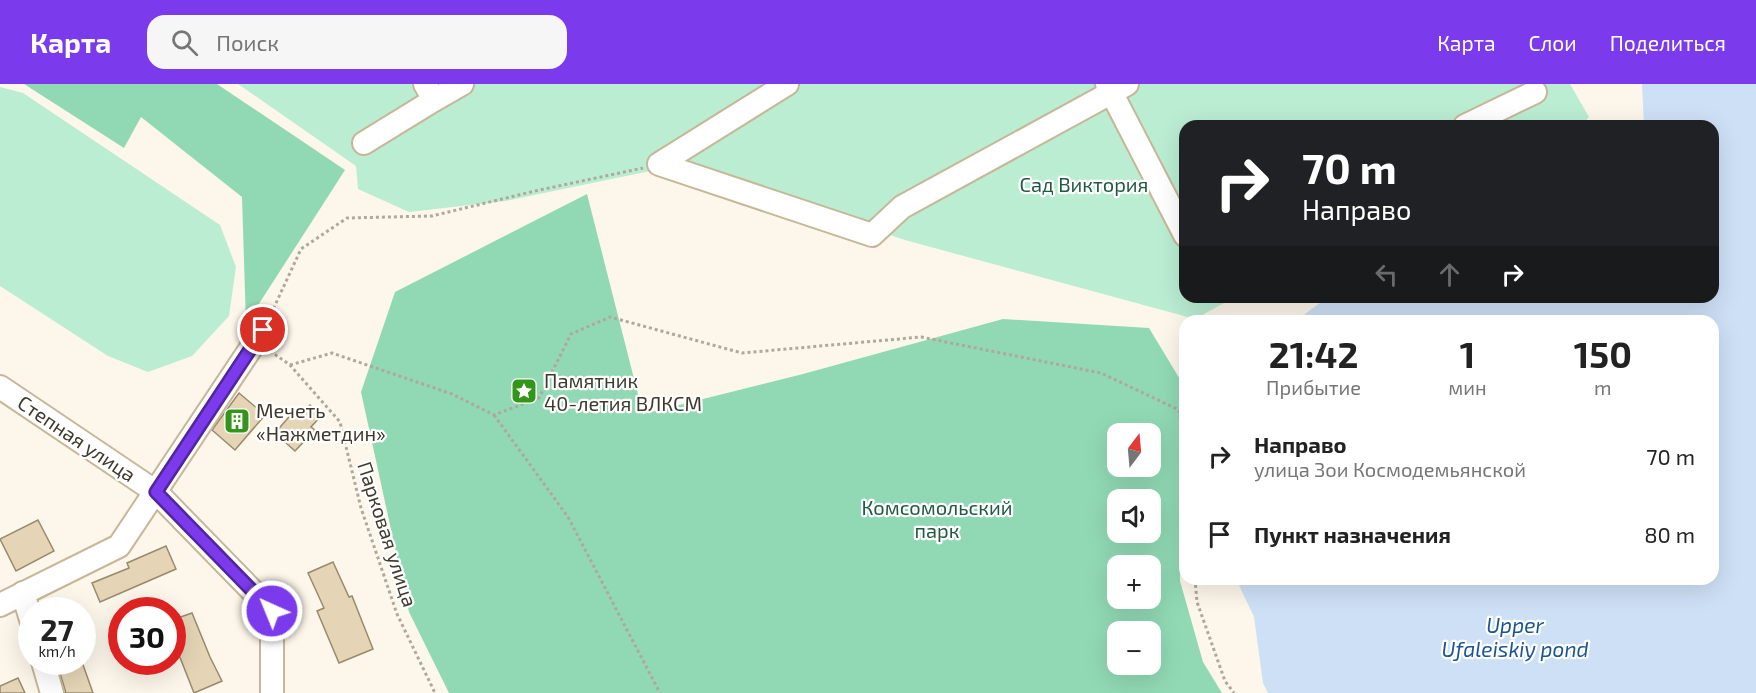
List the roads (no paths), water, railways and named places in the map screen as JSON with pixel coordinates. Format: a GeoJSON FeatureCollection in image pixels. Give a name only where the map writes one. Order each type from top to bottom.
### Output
{"type":"FeatureCollection","features":[{"type":"Feature","properties":{"kind":"street"},"geometry":{"type":"LineString","coordinates":[[364,143],[430,92],[462,84]]}},
{"type":"Feature","properties":{"kind":"street"},"geometry":{"type":"LineString","coordinates":[[787,84],[660,164],[872,235],[902,207],[1115,87],[1179,222]]}},
{"type":"Feature","properties":{"kind":"street"},"geometry":{"type":"LineString","coordinates":[[1477,120],[1535,92]]}},
{"type":"Feature","properties":{"kind":"street"},"geometry":{"type":"LineString","coordinates":[[0,605],[119,546],[260,335]]}},
{"type":"Feature","properties":{"kind":"street","name":"Степная улица"},"geometry":{"type":"LineString","coordinates":[[0,387],[156,492],[272,611],[272,693]]}},
{"type":"Feature","properties":{"kind":"street"},"geometry":{"type":"LineString","coordinates":[[23,593],[24,597]]}},
{"type":"Feature","properties":{"kind":"street"},"geometry":{"type":"LineString","coordinates":[[47,675],[52,693]]}},
{"type":"Feature","properties":{"kind":"water","name":"Upper Ufaleiskiy pond"},"geometry":{"type":"Polygon","coordinates":[[[1642,84],[1756,84],[1756,693],[1268,693],[1263,683],[1254,617],[1239,585],[1719,585],[1719,315],[1304,315],[1320,303],[1719,303],[1719,120],[1644,120],[1642,84]]]}},
{"type":"Feature","properties":{"kind":"place","name":"Памятник 40-летия ВЛКСМ"},"geometry":{"type":"Point","coordinates":[524,391]}},
{"type":"Feature","properties":{"kind":"place","name":"Мечеть «Нажметдин»"},"geometry":{"type":"Point","coordinates":[237,421]}},
{"type":"Feature","properties":{"kind":"park label","name":"Сад Виктория"},"geometry":{"type":"Point","coordinates":[1084,184]}},
{"type":"Feature","properties":{"kind":"park label","name":"Комсомольский парк"},"geometry":{"type":"Point","coordinates":[937,518]}}]}
